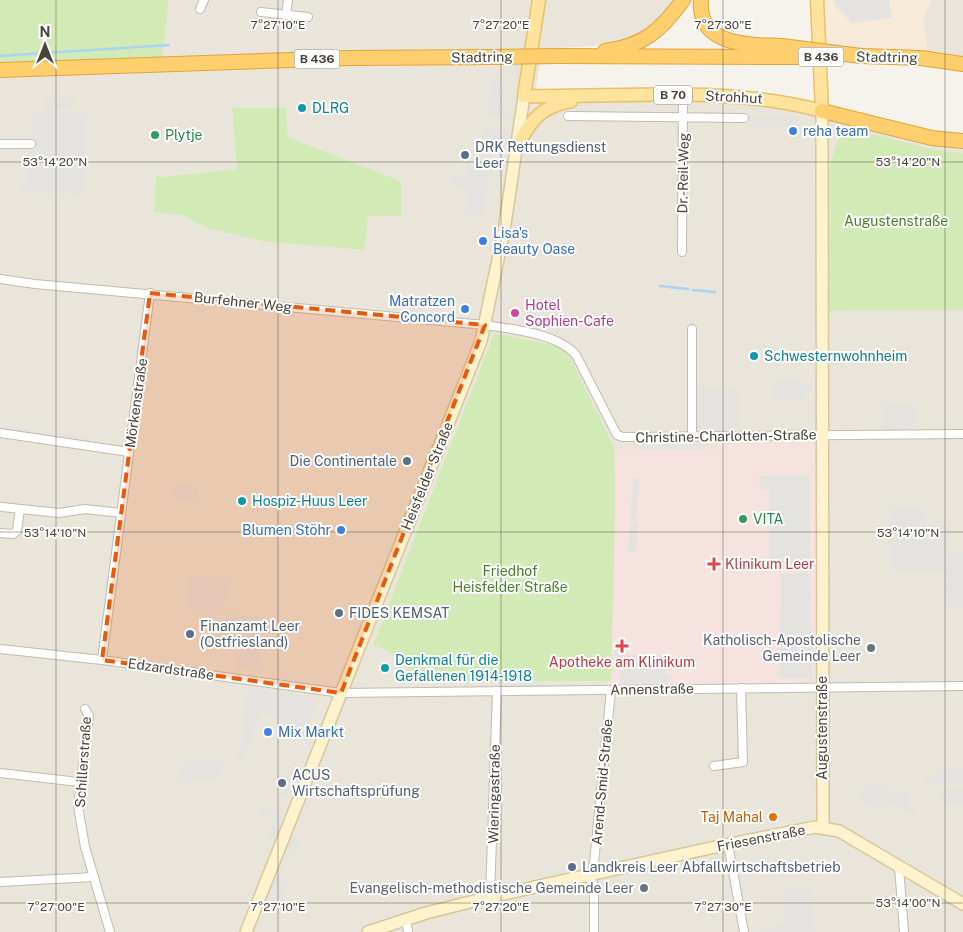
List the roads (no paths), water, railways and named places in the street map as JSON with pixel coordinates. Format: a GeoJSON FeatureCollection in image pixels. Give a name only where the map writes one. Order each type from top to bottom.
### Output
{"type":"FeatureCollection","features":[{"type":"Feature","properties":{"kind":"highway"},"geometry":{"type":"LineString","coordinates":[[558,56],[612,50],[636,44],[653,35],[683,0]]}},
{"type":"Feature","properties":{"kind":"highway"},"geometry":{"type":"LineString","coordinates":[[701,0],[701,13],[704,22],[714,33],[738,43],[782,52]]}},
{"type":"Feature","properties":{"kind":"highway","name":"Stadtring"},"geometry":{"type":"LineString","coordinates":[[0,70],[340,58],[782,52],[921,58],[963,64]]}},
{"type":"Feature","properties":{"kind":"highway"},"geometry":{"type":"LineString","coordinates":[[921,58],[963,71]]}},
{"type":"Feature","properties":{"kind":"highway","name":"B 70"},"geometry":{"type":"LineString","coordinates":[[822,111],[932,138],[963,141]]}},
{"type":"Feature","properties":{"kind":"main road","name":"Heisfelder Straße"},"geometry":{"type":"LineString","coordinates":[[246,932],[485,325],[504,231],[539,0]]}},
{"type":"Feature","properties":{"kind":"main road","name":"Augustenstraße"},"geometry":{"type":"LineString","coordinates":[[817,0],[822,111],[823,827]]}},
{"type":"Feature","properties":{"kind":"main road","name":"Strohhut"},"geometry":{"type":"LineString","coordinates":[[524,96],[605,94],[760,97],[822,111]]}},
{"type":"Feature","properties":{"kind":"main road"},"geometry":{"type":"LineString","coordinates":[[518,146],[531,121],[546,108],[560,103],[605,94]]}},
{"type":"Feature","properties":{"kind":"main road","name":"Friesenstraße"},"geometry":{"type":"LineString","coordinates":[[368,932],[406,919],[490,897],[591,878],[728,844],[823,827],[839,831],[963,904]]}},
{"type":"Feature","properties":{"kind":"street"},"geometry":{"type":"LineString","coordinates":[[200,9],[204,0]]}},
{"type":"Feature","properties":{"kind":"street"},"geometry":{"type":"LineString","coordinates":[[286,15],[288,0]]}},
{"type":"Feature","properties":{"kind":"street"},"geometry":{"type":"LineString","coordinates":[[261,12],[308,17]]}},
{"type":"Feature","properties":{"kind":"street","name":"Dr.-Reil-Weg"},"geometry":{"type":"LineString","coordinates":[[682,252],[683,95]]}},
{"type":"Feature","properties":{"kind":"street","name":"Strohhut"},"geometry":{"type":"LineString","coordinates":[[568,116],[744,118]]}},
{"type":"Feature","properties":{"kind":"street"},"geometry":{"type":"LineString","coordinates":[[0,144],[31,144]]}},
{"type":"Feature","properties":{"kind":"street","name":"Burfehner Weg"},"geometry":{"type":"LineString","coordinates":[[0,279],[35,284],[485,325]]}},
{"type":"Feature","properties":{"kind":"street","name":"Mörkenstraße"},"geometry":{"type":"LineString","coordinates":[[102,660],[150,293]]}},
{"type":"Feature","properties":{"kind":"street","name":"Christine-Charlotten-Straße"},"geometry":{"type":"LineString","coordinates":[[485,325],[558,340],[570,347],[576,355],[617,435],[622,437],[963,434]]}},
{"type":"Feature","properties":{"kind":"street"},"geometry":{"type":"LineString","coordinates":[[692,329],[692,436]]}},
{"type":"Feature","properties":{"kind":"street"},"geometry":{"type":"LineString","coordinates":[[0,433],[129,452]]}},
{"type":"Feature","properties":{"kind":"street"},"geometry":{"type":"LineString","coordinates":[[2,507],[58,513],[84,509],[121,513]]}},
{"type":"Feature","properties":{"kind":"street"},"geometry":{"type":"LineString","coordinates":[[0,533],[13,534],[17,530],[20,509]]}},
{"type":"Feature","properties":{"kind":"street","name":"Edzardstraße"},"geometry":{"type":"LineString","coordinates":[[0,649],[102,660],[341,693]]}},
{"type":"Feature","properties":{"kind":"street","name":"Annenstraße"},"geometry":{"type":"LineString","coordinates":[[341,693],[963,686]]}},
{"type":"Feature","properties":{"kind":"street"},"geometry":{"type":"LineString","coordinates":[[714,766],[742,762],[741,688]]}},
{"type":"Feature","properties":{"kind":"street","name":"Arend-Smid-Straße"},"geometry":{"type":"LineString","coordinates":[[594,932],[591,878],[611,690]]}},
{"type":"Feature","properties":{"kind":"street","name":"Wieringastraße"},"geometry":{"type":"LineString","coordinates":[[490,897],[497,691]]}},
{"type":"Feature","properties":{"kind":"street","name":"Schillerstraße"},"geometry":{"type":"LineString","coordinates":[[85,709],[88,716],[79,782],[78,806],[81,826],[110,932]]}},
{"type":"Feature","properties":{"kind":"street"},"geometry":{"type":"LineString","coordinates":[[0,773],[79,782]]}},
{"type":"Feature","properties":{"kind":"street"},"geometry":{"type":"LineString","coordinates":[[728,844],[744,932]]}},
{"type":"Feature","properties":{"kind":"street"},"geometry":{"type":"LineString","coordinates":[[899,867],[904,932]]}},
{"type":"Feature","properties":{"kind":"street"},"geometry":{"type":"LineString","coordinates":[[0,882],[94,877]]}},
{"type":"Feature","properties":{"kind":"street"},"geometry":{"type":"LineString","coordinates":[[406,919],[408,932]]}},
{"type":"Feature","properties":{"kind":"waterway"},"geometry":{"type":"LineString","coordinates":[[0,56],[169,45]]}},
{"type":"Feature","properties":{"kind":"waterway"},"geometry":{"type":"LineString","coordinates":[[660,286],[688,289]]}},
{"type":"Feature","properties":{"kind":"waterway"},"geometry":{"type":"LineString","coordinates":[[693,290],[715,292]]}},
{"type":"Feature","properties":{"kind":"place","name":"DLRG"},"geometry":{"type":"Point","coordinates":[302,108]}},
{"type":"Feature","properties":{"kind":"place","name":"reha team"},"geometry":{"type":"Point","coordinates":[793,131]}},
{"type":"Feature","properties":{"kind":"place","name":"Plytje"},"geometry":{"type":"Point","coordinates":[155,135]}},
{"type":"Feature","properties":{"kind":"place","name":"DRK Rettungsdienst Leer"},"geometry":{"type":"Point","coordinates":[465,155]}},
{"type":"Feature","properties":{"kind":"place","name":"Lisa's Beauty Oase"},"geometry":{"type":"Point","coordinates":[483,241]}},
{"type":"Feature","properties":{"kind":"place","name":"Matratzen Concord"},"geometry":{"type":"Point","coordinates":[465,309]}},
{"type":"Feature","properties":{"kind":"place","name":"Hotel Sophien-Cafe"},"geometry":{"type":"Point","coordinates":[515,313]}},
{"type":"Feature","properties":{"kind":"place","name":"Schwesternwohnheim"},"geometry":{"type":"Point","coordinates":[754,356]}},
{"type":"Feature","properties":{"kind":"place","name":"Die Continentale"},"geometry":{"type":"Point","coordinates":[407,461]}},
{"type":"Feature","properties":{"kind":"place","name":"Hospiz-Huus Leer"},"geometry":{"type":"Point","coordinates":[242,501]}},
{"type":"Feature","properties":{"kind":"place","name":"VITA"},"geometry":{"type":"Point","coordinates":[743,519]}},
{"type":"Feature","properties":{"kind":"place","name":"Blumen Stöhr"},"geometry":{"type":"Point","coordinates":[341,530]}},
{"type":"Feature","properties":{"kind":"place","name":"Klinikum Leer"},"geometry":{"type":"Point","coordinates":[714,564]}},
{"type":"Feature","properties":{"kind":"place","name":"FIDES KEMSAT"},"geometry":{"type":"Point","coordinates":[339,613]}},
{"type":"Feature","properties":{"kind":"place","name":"Finanzamt Leer (Ostfriesland)"},"geometry":{"type":"Point","coordinates":[190,634]}},
{"type":"Feature","properties":{"kind":"place","name":"Apotheke am Klinikum"},"geometry":{"type":"Point","coordinates":[622,646]}},
{"type":"Feature","properties":{"kind":"place","name":"Katholisch-Apostolische Gemeinde Leer"},"geometry":{"type":"Point","coordinates":[871,648]}},
{"type":"Feature","properties":{"kind":"place","name":"Denkmal für die Gefallenen 1914-1918"},"geometry":{"type":"Point","coordinates":[385,668]}},
{"type":"Feature","properties":{"kind":"place","name":"Mix Markt"},"geometry":{"type":"Point","coordinates":[268,732]}},
{"type":"Feature","properties":{"kind":"place","name":"ACUS Wirtschaftsprüfung"},"geometry":{"type":"Point","coordinates":[282,783]}},
{"type":"Feature","properties":{"kind":"place","name":"Taj Mahal"},"geometry":{"type":"Point","coordinates":[773,817]}},
{"type":"Feature","properties":{"kind":"place","name":"Landkreis Leer Abfallwirtschaftsbetrieb"},"geometry":{"type":"Point","coordinates":[572,867]}},
{"type":"Feature","properties":{"kind":"place","name":"Evangelisch-methodistische Gemeinde Leer"},"geometry":{"type":"Point","coordinates":[644,888]}},
{"type":"Feature","properties":{"kind":"park label","name":"Friedhof Heisfelder Straße"},"geometry":{"type":"Point","coordinates":[510,580]}}]}
